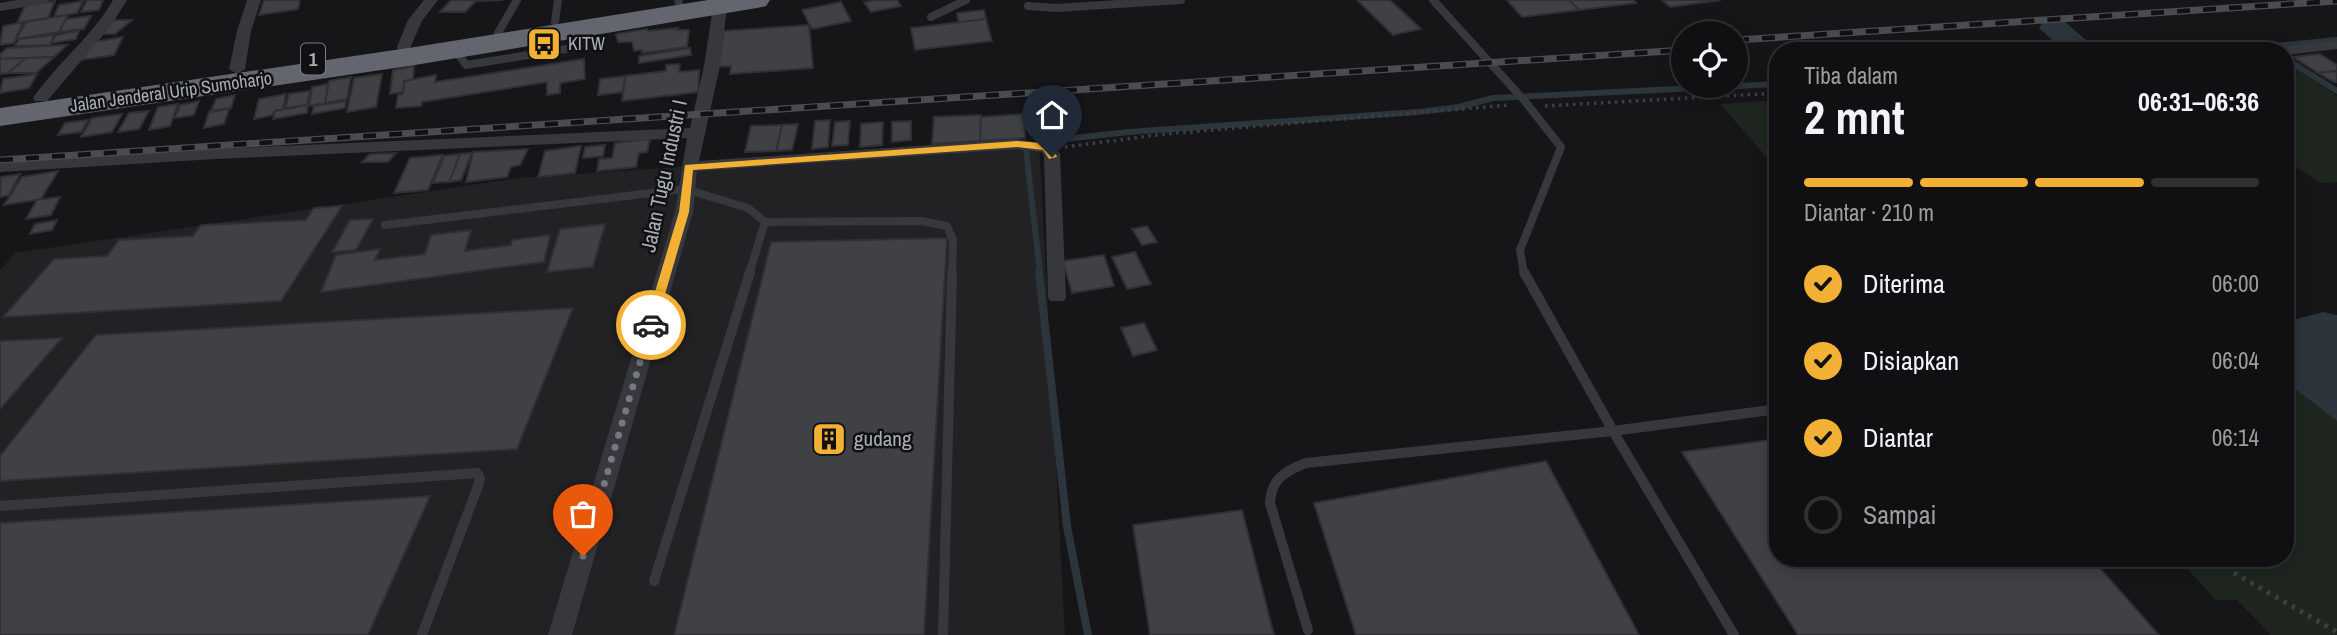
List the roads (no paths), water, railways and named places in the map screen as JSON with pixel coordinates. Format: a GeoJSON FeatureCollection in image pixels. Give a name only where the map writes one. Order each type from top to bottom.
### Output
{"type":"FeatureCollection","features":[{"type":"Feature","properties":{"kind":"highway","name":"Jalan Jenderal Urip Sumoharjo"},"geometry":{"type":"LineString","coordinates":[[0,102],[498,33],[556,11],[757,0]]}},
{"type":"Feature","properties":{"kind":"highway","name":"Jalan Jenderal Urip Sumoharjo"},"geometry":{"type":"LineString","coordinates":[[0,117],[594,27],[693,2]]}},
{"type":"Feature","properties":{"kind":"street"},"geometry":{"type":"LineString","coordinates":[[0,7],[43,0]]}},
{"type":"Feature","properties":{"kind":"street"},"geometry":{"type":"LineString","coordinates":[[41,98],[52,81],[111,14],[120,0]]}},
{"type":"Feature","properties":{"kind":"street"},"geometry":{"type":"LineString","coordinates":[[237,69],[244,31],[254,0]]}},
{"type":"Feature","properties":{"kind":"street"},"geometry":{"type":"LineString","coordinates":[[404,47],[415,20],[431,0]]}},
{"type":"Feature","properties":{"kind":"street","name":"Jalan Tugu Industri I"},"geometry":{"type":"LineString","coordinates":[[560,635],[684,212],[689,167],[712,66],[693,2]]}},
{"type":"Feature","properties":{"kind":"street"},"geometry":{"type":"LineString","coordinates":[[2294,49],[2337,45]]}},
{"type":"Feature","properties":{"kind":"street"},"geometry":{"type":"LineString","coordinates":[[2314,47],[2337,62]]}},
{"type":"Feature","properties":{"kind":"street"},"geometry":{"type":"LineString","coordinates":[[0,167],[216,154],[697,133]]}},
{"type":"Feature","properties":{"kind":"street"},"geometry":{"type":"LineString","coordinates":[[689,167],[1027,144],[1048,149],[1057,297]]}},
{"type":"Feature","properties":{"kind":"lane"},"geometry":{"type":"LineString","coordinates":[[498,33],[517,0]]}},
{"type":"Feature","properties":{"kind":"lane"},"geometry":{"type":"LineString","coordinates":[[931,17],[966,0]]}},
{"type":"Feature","properties":{"kind":"lane"},"geometry":{"type":"LineString","coordinates":[[1028,6],[1056,8],[1181,0]]}},
{"type":"Feature","properties":{"kind":"lane"},"geometry":{"type":"LineString","coordinates":[[1433,0],[1526,103],[1561,147],[1520,250],[1524,275],[1734,635]]}},
{"type":"Feature","properties":{"kind":"lane"},"geometry":{"type":"LineString","coordinates":[[384,225],[685,189],[748,208],[765,222],[922,221],[947,226],[953,240],[943,635]]}},
{"type":"Feature","properties":{"kind":"lane"},"geometry":{"type":"LineString","coordinates":[[654,581],[765,222]]}},
{"type":"Feature","properties":{"kind":"lane"},"geometry":{"type":"LineString","coordinates":[[1308,630],[1270,503],[1269,489],[1276,478],[1287,470],[1307,463],[1769,410]]}},
{"type":"Feature","properties":{"kind":"lane"},"geometry":{"type":"LineString","coordinates":[[0,506],[477,473],[480,478],[478,486],[422,635]]}},
{"type":"Feature","properties":{"kind":"waterway"},"geometry":{"type":"LineString","coordinates":[[2054,28],[2072,42]]}},
{"type":"Feature","properties":{"kind":"waterway"},"geometry":{"type":"LineString","coordinates":[[2294,44],[2337,40]]}},
{"type":"Feature","properties":{"kind":"waterway"},"geometry":{"type":"LineString","coordinates":[[2294,64],[2337,91]]}},
{"type":"Feature","properties":{"kind":"waterway"},"geometry":{"type":"LineString","coordinates":[[1040,274],[1026,149],[1047,141],[1129,132],[1418,112],[1459,107],[1493,98],[1769,84]]}},
{"type":"Feature","properties":{"kind":"waterway"},"geometry":{"type":"LineString","coordinates":[[1039,272],[1067,526],[1088,635]]}},
{"type":"Feature","properties":{"kind":"railway"},"geometry":{"type":"LineString","coordinates":[[1748,39],[2337,1]]}},
{"type":"Feature","properties":{"kind":"railway"},"geometry":{"type":"LineString","coordinates":[[0,160],[1671,51]]}},
{"type":"Feature","properties":{"kind":"place","name":"KITW"},"geometry":{"type":"Point","coordinates":[544,44]}},
{"type":"Feature","properties":{"kind":"place","name":"gudang"},"geometry":{"type":"Point","coordinates":[829,439]}}]}
